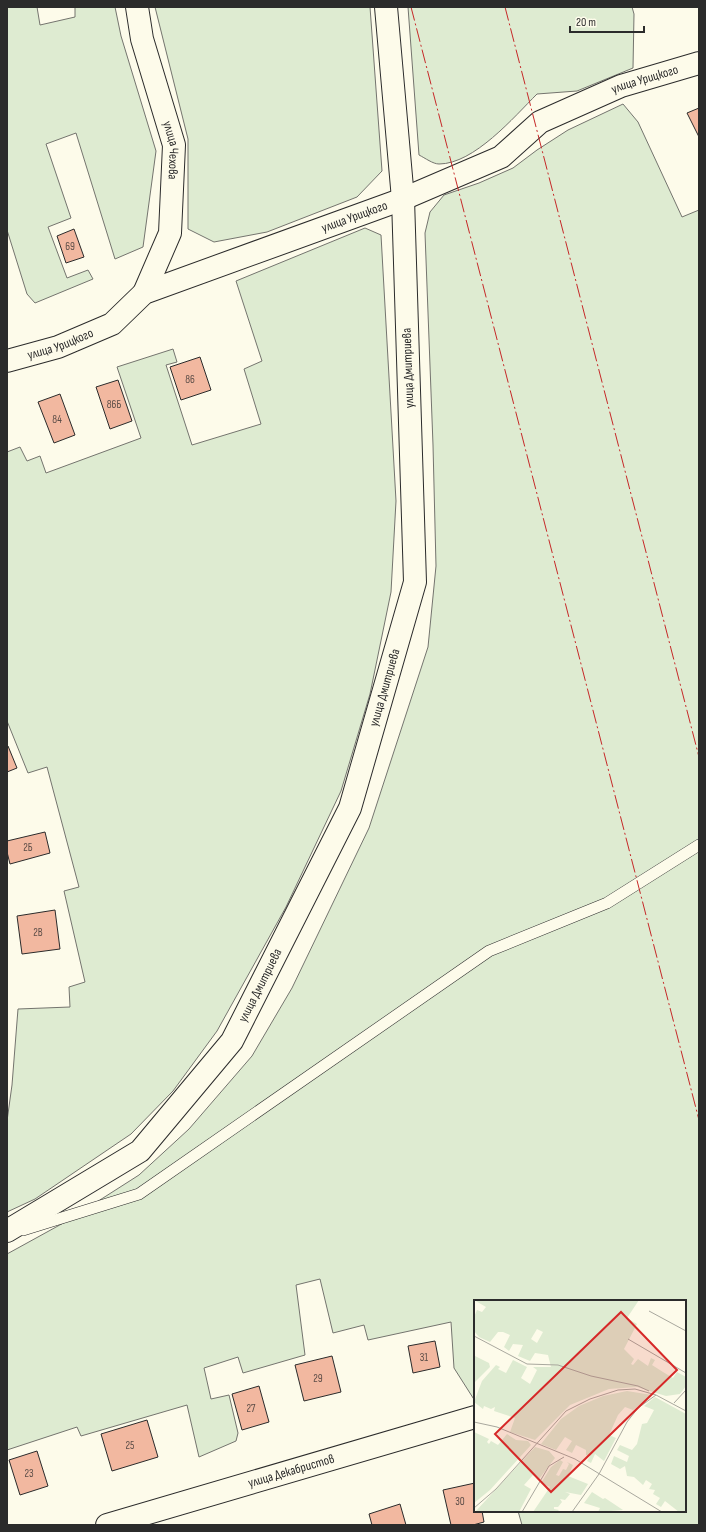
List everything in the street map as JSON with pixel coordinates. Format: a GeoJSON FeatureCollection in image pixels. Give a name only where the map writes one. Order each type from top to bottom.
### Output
{"type":"FeatureCollection","features":[{"type":"Feature","properties":{"kind":"street","name":"улица Чехова"},"geometry":{"type":"LineString","coordinates":[[137,7],[142,39],[174,145],[170,233],[144,293]]}},
{"type":"Feature","properties":{"kind":"street","name":"улица Дмитриева"},"geometry":{"type":"LineString","coordinates":[[7,1232],[140,1151],[232,1041],[350,808],[415,582],[403,199],[386,7]]}},
{"type":"Feature","properties":{"kind":"street","name":"улица Урицкого"},"geometry":{"type":"LineString","coordinates":[[7,361],[58,347],[112,324],[144,293],[403,199],[501,156],[540,122],[621,86],[699,63]]}},
{"type":"Feature","properties":{"kind":"street","name":"улица Декабристов"},"geometry":{"type":"LineString","coordinates":[[107,1525],[474,1417]]}},
{"type":"Feature","properties":{"kind":"lane"},"geometry":{"type":"LineString","coordinates":[[7,1235],[139,1194],[489,951],[607,903],[699,845]]}},
{"type":"Feature","properties":{"kind":"green space"},"geometry":{"type":"Polygon","coordinates":[[[7,7],[37,7],[40,25],[75,17],[75,7],[115,7],[121,36],[156,151],[143,247],[115,259],[76,133],[46,144],[71,218],[48,227],[67,278],[88,270],[93,279],[35,303],[27,294],[7,230],[7,7]]]}},
{"type":"Feature","properties":{"kind":"green space"},"geometry":{"type":"Polygon","coordinates":[[[155,7],[370,7],[382,171],[357,197],[267,232],[214,242],[188,229],[188,139],[155,7]]]}},
{"type":"Feature","properties":{"kind":"green space"},"geometry":{"type":"Polygon","coordinates":[[[408,7],[632,7],[634,14],[633,68],[577,91],[537,94],[505,126],[479,148],[452,162],[437,164],[419,155],[408,7]]]}},
{"type":"Feature","properties":{"kind":"green space"},"geometry":{"type":"Polygon","coordinates":[[[623,104],[638,122],[682,217],[699,210],[699,1525],[522,1525],[518,1512],[686,1512],[686,1300],[474,1300],[474,1399],[454,1368],[451,1322],[368,1340],[364,1325],[333,1333],[320,1279],[296,1285],[305,1355],[243,1373],[238,1357],[204,1368],[211,1399],[229,1395],[238,1433],[236,1441],[199,1457],[187,1405],[81,1436],[77,1427],[7,1450],[7,1254],[67,1221],[139,1175],[189,1129],[252,1056],[292,988],[369,828],[428,647],[436,566],[425,233],[430,212],[444,195],[479,183],[513,168],[568,130],[623,104]]]}},
{"type":"Feature","properties":{"kind":"green space"},"geometry":{"type":"Polygon","coordinates":[[[365,228],[381,235],[396,501],[391,592],[370,694],[341,791],[286,907],[217,1031],[173,1091],[131,1134],[35,1199],[7,1212],[7,1121],[12,1085],[18,1009],[70,1007],[69,987],[85,982],[64,891],[79,887],[47,767],[28,773],[7,721],[7,452],[20,447],[27,461],[40,456],[46,473],[141,438],[117,367],[173,349],[177,362],[166,365],[192,445],[261,424],[244,369],[262,361],[236,281],[365,228]]]}},
{"type":"Feature","properties":{"kind":"building"},"geometry":{"type":"Polygon","coordinates":[[[699,108],[699,137],[687,113],[699,108]]]}},
{"type":"Feature","properties":{"kind":"building"},"geometry":{"type":"Polygon","coordinates":[[[74,229],[84,257],[66,263],[57,236],[74,229]]]}},
{"type":"Feature","properties":{"kind":"building"},"geometry":{"type":"Polygon","coordinates":[[[200,357],[211,390],[181,400],[170,367],[200,357]]]}},
{"type":"Feature","properties":{"kind":"building"},"geometry":{"type":"Polygon","coordinates":[[[118,380],[132,421],[110,429],[96,387],[118,380]]]}},
{"type":"Feature","properties":{"kind":"building"},"geometry":{"type":"Polygon","coordinates":[[[60,394],[75,435],[54,443],[38,402],[60,394]]]}},
{"type":"Feature","properties":{"kind":"building"},"geometry":{"type":"Polygon","coordinates":[[[7,746],[17,768],[7,772],[7,746]]]}},
{"type":"Feature","properties":{"kind":"building"},"geometry":{"type":"Polygon","coordinates":[[[45,832],[50,853],[10,864],[7,852],[7,841],[45,832]]]}},
{"type":"Feature","properties":{"kind":"building"},"geometry":{"type":"Polygon","coordinates":[[[55,910],[60,949],[22,954],[17,916],[55,910]]]}},
{"type":"Feature","properties":{"kind":"building"},"geometry":{"type":"Polygon","coordinates":[[[435,1341],[440,1367],[413,1373],[408,1346],[435,1341]]]}},
{"type":"Feature","properties":{"kind":"building"},"geometry":{"type":"Polygon","coordinates":[[[332,1356],[341,1392],[304,1401],[295,1365],[332,1356]]]}},
{"type":"Feature","properties":{"kind":"building"},"geometry":{"type":"Polygon","coordinates":[[[259,1386],[269,1422],[242,1430],[232,1394],[259,1386]]]}},
{"type":"Feature","properties":{"kind":"building"},"geometry":{"type":"Polygon","coordinates":[[[147,1420],[158,1457],[112,1471],[101,1434],[147,1420]]]}},
{"type":"Feature","properties":{"kind":"building"},"geometry":{"type":"Polygon","coordinates":[[[37,1451],[48,1486],[20,1495],[9,1460],[37,1451]]]}},
{"type":"Feature","properties":{"kind":"building"},"geometry":{"type":"Polygon","coordinates":[[[474,1483],[474,1512],[482,1512],[484,1522],[473,1525],[451,1525],[443,1490],[474,1483]]]}},
{"type":"Feature","properties":{"kind":"building"},"geometry":{"type":"Polygon","coordinates":[[[400,1504],[406,1525],[372,1525],[369,1514],[400,1504]]]}},
{"type":"Feature","properties":{"kind":"power"},"geometry":{"type":"LineString","coordinates":[[411,7],[699,1120]]}},
{"type":"Feature","properties":{"kind":"power"},"geometry":{"type":"LineString","coordinates":[[505,7],[699,757]]}}]}
